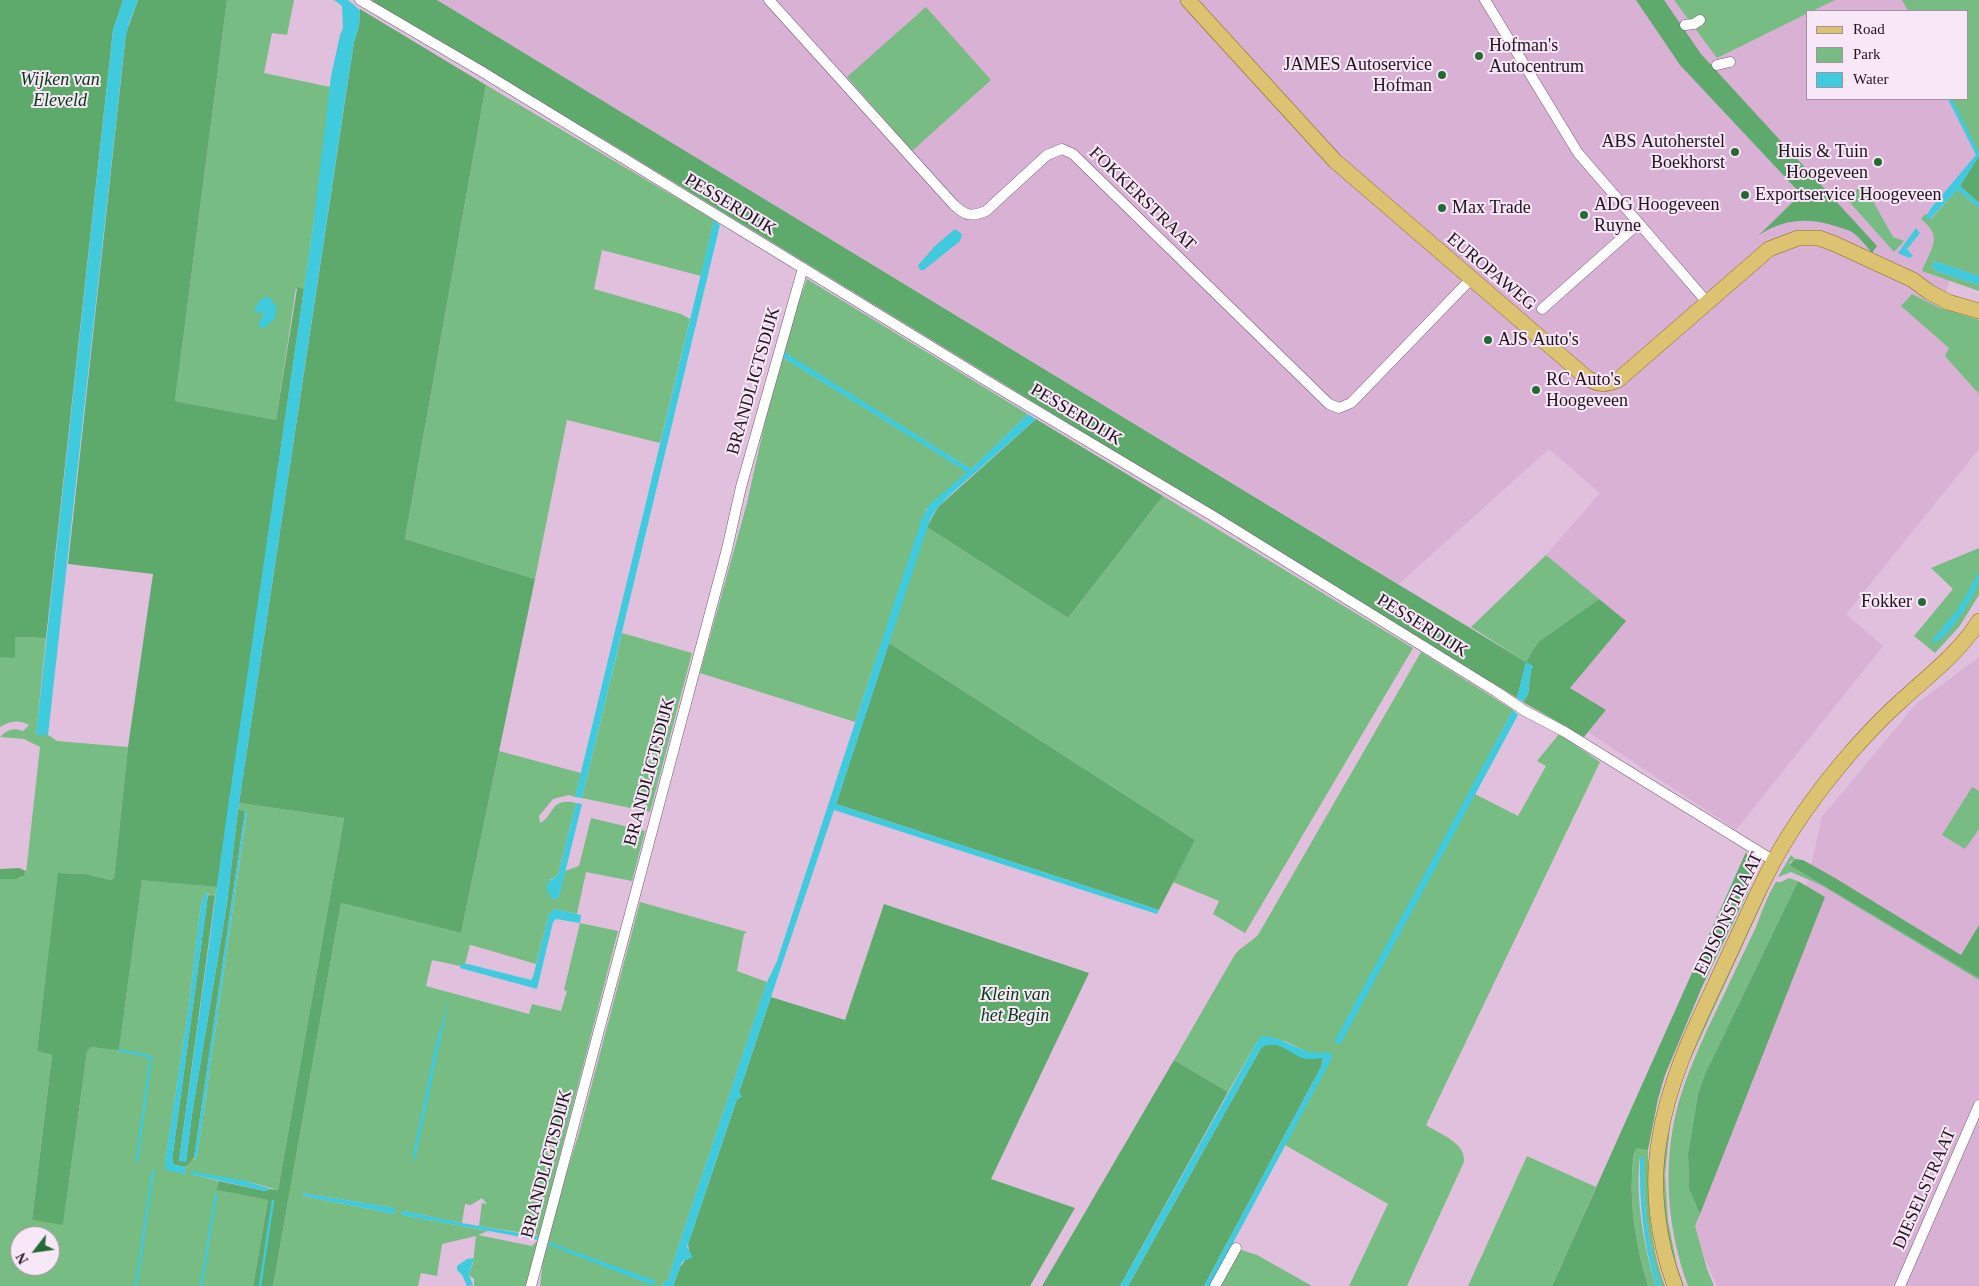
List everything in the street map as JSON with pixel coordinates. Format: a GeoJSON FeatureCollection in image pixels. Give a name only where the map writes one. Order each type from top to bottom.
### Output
{"type":"FeatureCollection","features":[{"type":"Feature","properties":{"kind":"main road","name":"EUROPAWEG"},"geometry":{"type":"LineString","coordinates":[[1188,0],[1335,161],[1587,378],[1602,384],[1618,380],[1769,249],[1798,238],[1819,238],[1835,244],[1913,280],[1929,292],[1948,302],[1979,311]]}},
{"type":"Feature","properties":{"kind":"main road","name":"EUROPAWEG"},"geometry":{"type":"LineString","coordinates":[[1913,280],[1929,283],[1979,300]]}},
{"type":"Feature","properties":{"kind":"main road","name":"EDISONSTRAAT"},"geometry":{"type":"LineString","coordinates":[[1675,1286],[1660,1227],[1656,1202],[1658,1144],[1672,1085],[1683,1057],[1774,860],[1814,800],[1853,750],[1898,703],[1950,656],[1979,621]]}},
{"type":"Feature","properties":{"kind":"street","name":"PESSERDIJK"},"geometry":{"type":"LineString","coordinates":[[360,0],[460,58],[1221,521],[1525,711],[1565,732],[1774,860]]}},
{"type":"Feature","properties":{"kind":"street","name":"FOKKERSTRAAT"},"geometry":{"type":"LineString","coordinates":[[769,0],[963,213],[974,216],[986,211],[1047,155],[1062,149],[1073,154],[1329,404],[1339,408],[1351,403],[1471,279]]}},
{"type":"Feature","properties":{"kind":"street"},"geometry":{"type":"LineString","coordinates":[[1485,0],[1578,153],[1708,302]]}},
{"type":"Feature","properties":{"kind":"street"},"geometry":{"type":"LineString","coordinates":[[1685,24],[1694,24],[1700,20]]}},
{"type":"Feature","properties":{"kind":"street"},"geometry":{"type":"LineString","coordinates":[[1717,65],[1730,62]]}},
{"type":"Feature","properties":{"kind":"street"},"geometry":{"type":"LineString","coordinates":[[1542,308],[1639,223]]}},
{"type":"Feature","properties":{"kind":"street","name":"BRANDLIGTSDIJK"},"geometry":{"type":"LineString","coordinates":[[531,1286],[727,549],[741,487],[803,268]]}},
{"type":"Feature","properties":{"kind":"street","name":"DIESELSTRAAT"},"geometry":{"type":"LineString","coordinates":[[1900,1286],[1979,1105]]}},
{"type":"Feature","properties":{"kind":"street"},"geometry":{"type":"LineString","coordinates":[[1215,1286],[1236,1248]]}},
{"type":"Feature","properties":{"kind":"shaded area"},"geometry":{"type":"Polygon","coordinates":[[[437,0],[1979,0],[1979,284],[1950,278],[1940,314],[1979,387],[1979,449],[1846,614],[1883,646],[1736,830],[1588,732],[1606,711],[1526,662],[1598,599],[1546,555],[1600,493],[1549,449],[1399,584],[437,0]]]}},
{"type":"Feature","properties":{"kind":"shaded area"},"geometry":{"type":"Polygon","coordinates":[[[1979,657],[1979,1286],[1717,1286],[1689,1224],[1797,926],[1822,817],[1915,705],[1979,657]]]}},
{"type":"Feature","properties":{"kind":"green space","name":"Wijken van Eleveld"},"geometry":{"type":"Polygon","coordinates":[[[0,0],[123,0],[113,30],[46,638],[15,637],[15,658],[0,657],[0,0]]]}},
{"type":"Feature","properties":{"kind":"green space"},"geometry":{"type":"Polygon","coordinates":[[[138,0],[227,0],[175,401],[276,420],[297,289],[295,287],[304,289],[217,887],[142,880],[119,1050],[91,1047],[87,1052],[63,1225],[32,1220],[52,1055],[37,1051],[58,873],[86,874],[111,880],[114,878],[128,747],[153,574],[68,564],[126,33],[138,0]]]}},
{"type":"Feature","properties":{"kind":"green space"},"geometry":{"type":"Polygon","coordinates":[[[227,0],[294,0],[287,35],[272,33],[264,73],[330,87],[325,144],[304,289],[296,288],[276,420],[175,401],[227,0]]]}},
{"type":"Feature","properties":{"kind":"green space"},"geometry":{"type":"Polygon","coordinates":[[[437,0],[1526,662],[1538,642],[1599,599],[1626,621],[1570,688],[1606,710],[1584,737],[1523,702],[1528,694],[1531,669],[1533,667],[1526,663],[1517,698],[618,148],[371,1],[437,0]]]}},
{"type":"Feature","properties":{"kind":"green space"},"geometry":{"type":"Polygon","coordinates":[[[1636,0],[1664,0],[1701,54],[1877,246],[1872,253],[1850,231],[1815,221],[1786,223],[1767,230],[1758,236],[1801,194],[1680,65],[1636,0]]]}},
{"type":"Feature","properties":{"kind":"green space"},"geometry":{"type":"Polygon","coordinates":[[[1674,0],[1835,0],[1814,10],[1806,10],[1806,14],[1717,58],[1674,0]]]}},
{"type":"Feature","properties":{"kind":"green space"},"geometry":{"type":"Polygon","coordinates":[[[1902,0],[1979,0],[1979,154],[1951,100],[1969,100],[1969,10],[1907,10],[1902,0]]]}},
{"type":"Feature","properties":{"kind":"green space"},"geometry":{"type":"Polygon","coordinates":[[[926,7],[991,80],[912,151],[847,77],[926,7]]]}},
{"type":"Feature","properties":{"kind":"green space"},"geometry":{"type":"Polygon","coordinates":[[[360,9],[486,85],[405,539],[535,579],[461,933],[341,903],[273,1286],[253,1286],[268,1200],[216,1190],[219,1181],[265,1191],[271,1189],[278,1190],[344,818],[239,803],[354,42],[359,26],[360,9]]]}},
{"type":"Feature","properties":{"kind":"green space"},"geometry":{"type":"Polygon","coordinates":[[[486,85],[714,220],[701,276],[602,250],[594,289],[681,314],[690,319],[660,443],[567,420],[535,579],[405,539],[486,85]]]}},
{"type":"Feature","properties":{"kind":"green space"},"geometry":{"type":"Polygon","coordinates":[[[1979,156],[1979,203],[1960,186],[1979,156]]]}},
{"type":"Feature","properties":{"kind":"green space"},"geometry":{"type":"Polygon","coordinates":[[[1865,187],[1893,237],[1904,241],[1894,252],[1846,198],[1859,188],[1865,187]]]}},
{"type":"Feature","properties":{"kind":"green space"},"geometry":{"type":"Polygon","coordinates":[[[1957,190],[1979,208],[1979,276],[1934,261],[1932,267],[1936,271],[1979,285],[1979,291],[1922,271],[1932,249],[1934,237],[1928,225],[1921,219],[1927,214],[1928,219],[1931,219],[1957,190]]]}},
{"type":"Feature","properties":{"kind":"green space"},"geometry":{"type":"Polygon","coordinates":[[[807,279],[1028,414],[971,469],[783,352],[782,357],[968,472],[926,509],[855,722],[700,673],[747,503],[781,350],[807,279]]]}},
{"type":"Feature","properties":{"kind":"green space"},"geometry":{"type":"Polygon","coordinates":[[[1912,294],[1940,308],[1979,320],[1979,394],[1945,356],[1949,348],[1901,306],[1912,294]]]}},
{"type":"Feature","properties":{"kind":"green space"},"geometry":{"type":"Polygon","coordinates":[[[1036,419],[1163,496],[1068,618],[927,527],[938,507],[1036,419]]]}},
{"type":"Feature","properties":{"kind":"green space"},"geometry":{"type":"Polygon","coordinates":[[[1163,496],[1413,648],[1245,933],[1213,914],[1219,901],[1173,882],[1195,840],[889,643],[927,527],[1068,618],[1163,496]]]}},
{"type":"Feature","properties":{"kind":"green space"},"geometry":{"type":"Polygon","coordinates":[[[1979,548],[1979,595],[1959,627],[1935,653],[1914,636],[1953,589],[1931,568],[1979,548]]]}},
{"type":"Feature","properties":{"kind":"green space"},"geometry":{"type":"Polygon","coordinates":[[[1546,555],[1599,599],[1538,642],[1526,662],[1471,627],[1546,555]]]}},
{"type":"Feature","properties":{"kind":"green space"},"geometry":{"type":"Polygon","coordinates":[[[622,633],[692,653],[650,812],[582,798],[622,633]]]}},
{"type":"Feature","properties":{"kind":"green space"},"geometry":{"type":"Polygon","coordinates":[[[15,637],[46,638],[36,735],[48,735],[57,741],[128,747],[114,878],[111,880],[86,874],[59,873],[37,1051],[52,1055],[32,1220],[63,1224],[87,1052],[91,1047],[119,1049],[142,879],[217,887],[215,897],[206,893],[201,904],[189,1005],[165,1163],[184,1174],[192,1160],[197,1158],[247,812],[238,810],[239,803],[344,818],[278,1190],[246,1181],[191,1174],[219,1181],[216,1190],[268,1200],[253,1286],[0,1286],[0,879],[21,878],[26,873],[40,747],[24,739],[0,737],[10,730],[23,731],[29,725],[14,722],[0,727],[0,657],[15,657],[15,637]]]}},
{"type":"Feature","properties":{"kind":"green space"},"geometry":{"type":"Polygon","coordinates":[[[889,643],[1195,840],[1159,910],[836,804],[889,643]]]}},
{"type":"Feature","properties":{"kind":"green space"},"geometry":{"type":"Polygon","coordinates":[[[1421,652],[1513,710],[1339,1044],[1475,794],[1518,816],[1546,766],[1537,761],[1559,734],[1600,762],[1426,1125],[1451,1139],[1461,1149],[1464,1162],[1407,1286],[1349,1286],[1388,1204],[1285,1145],[1332,1055],[1311,1054],[1285,1041],[1257,1042],[1228,1092],[1174,1060],[1234,956],[1258,935],[1421,652]]]}},
{"type":"Feature","properties":{"kind":"green space"},"geometry":{"type":"Polygon","coordinates":[[[499,751],[581,773],[575,797],[569,795],[553,799],[539,816],[540,823],[545,820],[557,805],[567,802],[576,803],[558,875],[550,880],[553,900],[559,897],[565,871],[579,866],[591,818],[645,831],[632,881],[586,872],[577,914],[555,909],[549,914],[536,964],[471,945],[465,964],[460,966],[432,960],[426,986],[529,1014],[532,1004],[561,1011],[567,991],[564,990],[580,923],[618,931],[538,1240],[526,1286],[474,1286],[474,1279],[469,1275],[473,1263],[476,1236],[442,1244],[437,1276],[421,1273],[418,1286],[273,1286],[341,903],[461,933],[499,751]],[[303,1193],[303,1196],[395,1214],[394,1208],[303,1193]],[[482,1198],[471,1205],[465,1204],[462,1223],[404,1211],[402,1215],[488,1231],[478,1235],[532,1246],[538,1240],[537,1235],[479,1226],[482,1203],[487,1204],[482,1198]]]}},
{"type":"Feature","properties":{"kind":"green space"},"geometry":{"type":"Polygon","coordinates":[[[1972,787],[1979,791],[1979,829],[1965,849],[1942,835],[1972,787]]]}},
{"type":"Feature","properties":{"kind":"green space"},"geometry":{"type":"Polygon","coordinates":[[[238,810],[245,811],[194,1158],[186,1167],[174,1165],[172,1160],[208,895],[215,896],[179,1161],[186,1161],[227,903],[238,810]]]}},
{"type":"Feature","properties":{"kind":"green space"},"geometry":{"type":"Polygon","coordinates":[[[1746,852],[1753,873],[1750,887],[1702,987],[1665,1075],[1658,1099],[1648,1150],[1637,1148],[1633,1157],[1633,1217],[1648,1286],[1552,1286],[1746,852]]]}},
{"type":"Feature","properties":{"kind":"green space"},"geometry":{"type":"Polygon","coordinates":[[[1791,855],[1795,859],[1789,865],[1979,978],[1979,980],[1821,885],[1791,872],[1778,877],[1791,855]]]}},
{"type":"Feature","properties":{"kind":"green space"},"geometry":{"type":"Polygon","coordinates":[[[1795,859],[1803,860],[1835,878],[1961,955],[1979,925],[1979,978],[1789,865],[1795,859]]]}},
{"type":"Feature","properties":{"kind":"green space"},"geometry":{"type":"Polygon","coordinates":[[[19,868],[26,871],[24,876],[16,879],[0,879],[0,869],[19,868]]]}},
{"type":"Feature","properties":{"kind":"green space"},"geometry":{"type":"Polygon","coordinates":[[[1789,878],[1798,881],[1704,1076],[1698,1094],[1688,1153],[1689,1189],[1700,1214],[1695,1226],[1707,1269],[1714,1286],[1688,1286],[1676,1246],[1670,1205],[1669,1164],[1674,1122],[1692,1064],[1770,893],[1776,882],[1789,878]]]}},
{"type":"Feature","properties":{"kind":"green space"},"geometry":{"type":"Polygon","coordinates":[[[1772,881],[1687,1067],[1671,1115],[1665,1175],[1668,1221],[1677,1266],[1684,1286],[1680,1286],[1665,1233],[1661,1190],[1664,1140],[1683,1066],[1772,881]]]}},
{"type":"Feature","properties":{"kind":"green space"},"geometry":{"type":"Polygon","coordinates":[[[1798,881],[1825,897],[1700,1214],[1689,1189],[1688,1153],[1698,1094],[1704,1076],[1798,881]]]}},
{"type":"Feature","properties":{"kind":"green space"},"geometry":{"type":"Polygon","coordinates":[[[640,902],[747,932],[744,934],[737,971],[767,982],[668,1280],[662,1286],[540,1286],[545,1242],[579,1133],[640,902]]]}},
{"type":"Feature","properties":{"kind":"green space","name":"Klein van het Begin"},"geometry":{"type":"Polygon","coordinates":[[[884,904],[1089,973],[991,1179],[1075,1208],[1030,1286],[673,1286],[680,1267],[689,1251],[688,1244],[737,1099],[741,1097],[739,1092],[771,997],[845,1020],[884,904]]]}},
{"type":"Feature","properties":{"kind":"green space"},"geometry":{"type":"Polygon","coordinates":[[[1276,1044],[1323,1058],[1321,1067],[1204,1286],[1128,1286],[1261,1048],[1265,1045],[1276,1044]]]}},
{"type":"Feature","properties":{"kind":"green space"},"geometry":{"type":"Polygon","coordinates":[[[1174,1060],[1228,1092],[1120,1286],[1042,1286],[1174,1060]]]}},
{"type":"Feature","properties":{"kind":"green space"},"geometry":{"type":"Polygon","coordinates":[[[1637,1147],[1648,1150],[1652,1235],[1659,1269],[1665,1286],[1661,1286],[1652,1255],[1645,1207],[1644,1158],[1640,1157],[1639,1189],[1642,1222],[1656,1286],[1648,1286],[1638,1245],[1633,1217],[1632,1188],[1633,1160],[1637,1147]]]}},
{"type":"Feature","properties":{"kind":"green space"},"geometry":{"type":"Polygon","coordinates":[[[1527,1156],[1596,1187],[1552,1286],[1468,1286],[1527,1156]]]}},
{"type":"Feature","properties":{"kind":"green space"},"geometry":{"type":"Polygon","coordinates":[[[1242,1250],[1257,1255],[1312,1286],[1220,1286],[1242,1250]]]}},
{"type":"Feature","properties":{"kind":"water","name":"Wijken van Eleveld"},"geometry":{"type":"Polygon","coordinates":[[[123,0],[138,0],[129,23],[125,41],[48,735],[36,735],[113,30],[123,0]]]}},
{"type":"Feature","properties":{"kind":"water"},"geometry":{"type":"Polygon","coordinates":[[[334,0],[348,0],[360,10],[359,26],[354,42],[344,106],[238,810],[227,903],[192,1114],[186,1162],[179,1161],[226,821],[313,227],[331,76],[343,28],[342,6],[334,0]]]}},
{"type":"Feature","properties":{"kind":"water"},"geometry":{"type":"Polygon","coordinates":[[[1948,100],[1952,100],[1979,153],[1960,186],[1979,203],[1979,208],[1957,190],[1929,220],[1926,217],[1931,208],[1976,155],[1948,100]]]}},
{"type":"Feature","properties":{"kind":"water"},"geometry":{"type":"Polygon","coordinates":[[[714,220],[720,225],[582,798],[575,797],[714,220]]]}},
{"type":"Feature","properties":{"kind":"water"},"geometry":{"type":"Polygon","coordinates":[[[1916,228],[1920,233],[1907,249],[1913,256],[1909,258],[1898,253],[1916,228]]]}},
{"type":"Feature","properties":{"kind":"water"},"geometry":{"type":"Polygon","coordinates":[[[955,229],[962,234],[960,241],[924,270],[920,270],[918,266],[920,263],[935,246],[955,229]]]}},
{"type":"Feature","properties":{"kind":"water"},"geometry":{"type":"Polygon","coordinates":[[[1934,261],[1979,276],[1979,285],[1936,271],[1932,267],[1934,261]]]}},
{"type":"Feature","properties":{"kind":"water"},"geometry":{"type":"Polygon","coordinates":[[[265,297],[270,298],[277,307],[275,319],[264,328],[259,327],[258,324],[264,314],[261,312],[257,313],[254,310],[260,300],[265,297]]]}},
{"type":"Feature","properties":{"kind":"water"},"geometry":{"type":"Polygon","coordinates":[[[783,351],[971,469],[1028,414],[1036,419],[951,494],[938,507],[930,520],[836,804],[1159,910],[1157,914],[834,810],[739,1092],[742,1097],[737,1099],[687,1247],[693,1257],[682,1262],[673,1286],[662,1286],[668,1280],[767,982],[777,961],[922,518],[929,505],[967,472],[782,357],[783,351]]]}},
{"type":"Feature","properties":{"kind":"water"},"geometry":{"type":"Polygon","coordinates":[[[1979,572],[1978,584],[1971,599],[1953,626],[1933,644],[1933,639],[1958,609],[1979,572]]]}},
{"type":"Feature","properties":{"kind":"water"},"geometry":{"type":"Polygon","coordinates":[[[1526,662],[1533,666],[1528,694],[1523,702],[1517,698],[1526,662]]]}},
{"type":"Feature","properties":{"kind":"water"},"geometry":{"type":"Polygon","coordinates":[[[1513,710],[1518,715],[1341,1043],[1337,1044],[1335,1040],[1513,710]]]}},
{"type":"Feature","properties":{"kind":"water"},"geometry":{"type":"Polygon","coordinates":[[[576,803],[582,804],[559,897],[553,900],[547,890],[547,883],[558,875],[576,803]]]}},
{"type":"Feature","properties":{"kind":"water"},"geometry":{"type":"Polygon","coordinates":[[[245,811],[247,811],[197,1158],[194,1158],[245,811]]]}},
{"type":"Feature","properties":{"kind":"water"},"geometry":{"type":"Polygon","coordinates":[[[206,892],[208,895],[172,1160],[174,1165],[186,1167],[185,1174],[166,1170],[165,1163],[189,1005],[201,904],[206,892]]]}},
{"type":"Feature","properties":{"kind":"water"},"geometry":{"type":"Polygon","coordinates":[[[555,909],[581,915],[580,923],[556,919],[553,922],[537,989],[460,968],[461,964],[468,964],[531,980],[549,914],[555,909]]]}},
{"type":"Feature","properties":{"kind":"water"},"geometry":{"type":"Polygon","coordinates":[[[449,999],[416,1156],[413,1162],[436,1043],[449,999]]]}},
{"type":"Feature","properties":{"kind":"water"},"geometry":{"type":"Polygon","coordinates":[[[1266,1036],[1311,1052],[1328,1052],[1332,1055],[1332,1058],[1210,1286],[1204,1286],[1321,1067],[1323,1058],[1302,1058],[1282,1047],[1272,1044],[1261,1048],[1128,1286],[1120,1286],[1257,1042],[1261,1037],[1266,1036]]]}},
{"type":"Feature","properties":{"kind":"water"},"geometry":{"type":"Polygon","coordinates":[[[1640,1157],[1644,1158],[1644,1191],[1649,1239],[1661,1286],[1656,1286],[1645,1238],[1640,1190],[1640,1157]]]}},
{"type":"Feature","properties":{"kind":"water"},"geometry":{"type":"Polygon","coordinates":[[[191,1171],[246,1181],[271,1189],[265,1191],[191,1174],[191,1171]]]}},
{"type":"Feature","properties":{"kind":"water"},"geometry":{"type":"Polygon","coordinates":[[[303,1193],[395,1208],[395,1214],[303,1196],[303,1193]]]}},
{"type":"Feature","properties":{"kind":"water"},"geometry":{"type":"Polygon","coordinates":[[[404,1211],[537,1236],[538,1240],[401,1215],[404,1211]]]}},
{"type":"Feature","properties":{"kind":"water"},"geometry":{"type":"Polygon","coordinates":[[[549,1242],[656,1281],[656,1283],[651,1285],[547,1244],[549,1242]]]}},
{"type":"Feature","properties":{"kind":"water"},"geometry":{"type":"Polygon","coordinates":[[[474,1258],[469,1275],[473,1285],[467,1286],[462,1275],[457,1270],[457,1266],[467,1259],[474,1258]]]}},
{"type":"Feature","properties":{"kind":"waterway"},"geometry":{"type":"LineString","coordinates":[[120,1050],[151,1057],[137,1161]]}},
{"type":"Feature","properties":{"kind":"waterway"},"geometry":{"type":"LineString","coordinates":[[136,1286],[153,1171]]}},
{"type":"Feature","properties":{"kind":"waterway"},"geometry":{"type":"LineString","coordinates":[[201,1286],[216,1195]]}},
{"type":"Feature","properties":{"kind":"waterway"},"geometry":{"type":"LineString","coordinates":[[260,1286],[273,1201]]}},
{"type":"Feature","properties":{"kind":"place","name":"Hofman's Autocentrum"},"geometry":{"type":"Point","coordinates":[1479,56]}},
{"type":"Feature","properties":{"kind":"place","name":"JAMES Autoservice Hofman"},"geometry":{"type":"Point","coordinates":[1442,75]}},
{"type":"Feature","properties":{"kind":"place","name":"ABS Autoherstel Boekhorst"},"geometry":{"type":"Point","coordinates":[1735,152]}},
{"type":"Feature","properties":{"kind":"place","name":"Huis & Tuin Hoogeveen"},"geometry":{"type":"Point","coordinates":[1878,162]}},
{"type":"Feature","properties":{"kind":"place","name":"Exportservice Hoogeveen"},"geometry":{"type":"Point","coordinates":[1745,195]}},
{"type":"Feature","properties":{"kind":"place","name":"Max Trade"},"geometry":{"type":"Point","coordinates":[1442,208]}},
{"type":"Feature","properties":{"kind":"place","name":"ADG Hoogeveen Ruyne"},"geometry":{"type":"Point","coordinates":[1584,215]}},
{"type":"Feature","properties":{"kind":"place","name":"AJS Auto's"},"geometry":{"type":"Point","coordinates":[1488,340]}},
{"type":"Feature","properties":{"kind":"place","name":"RC Auto's Hoogeveen"},"geometry":{"type":"Point","coordinates":[1536,390]}},
{"type":"Feature","properties":{"kind":"place","name":"Fokker"},"geometry":{"type":"Point","coordinates":[1922,602]}}]}
